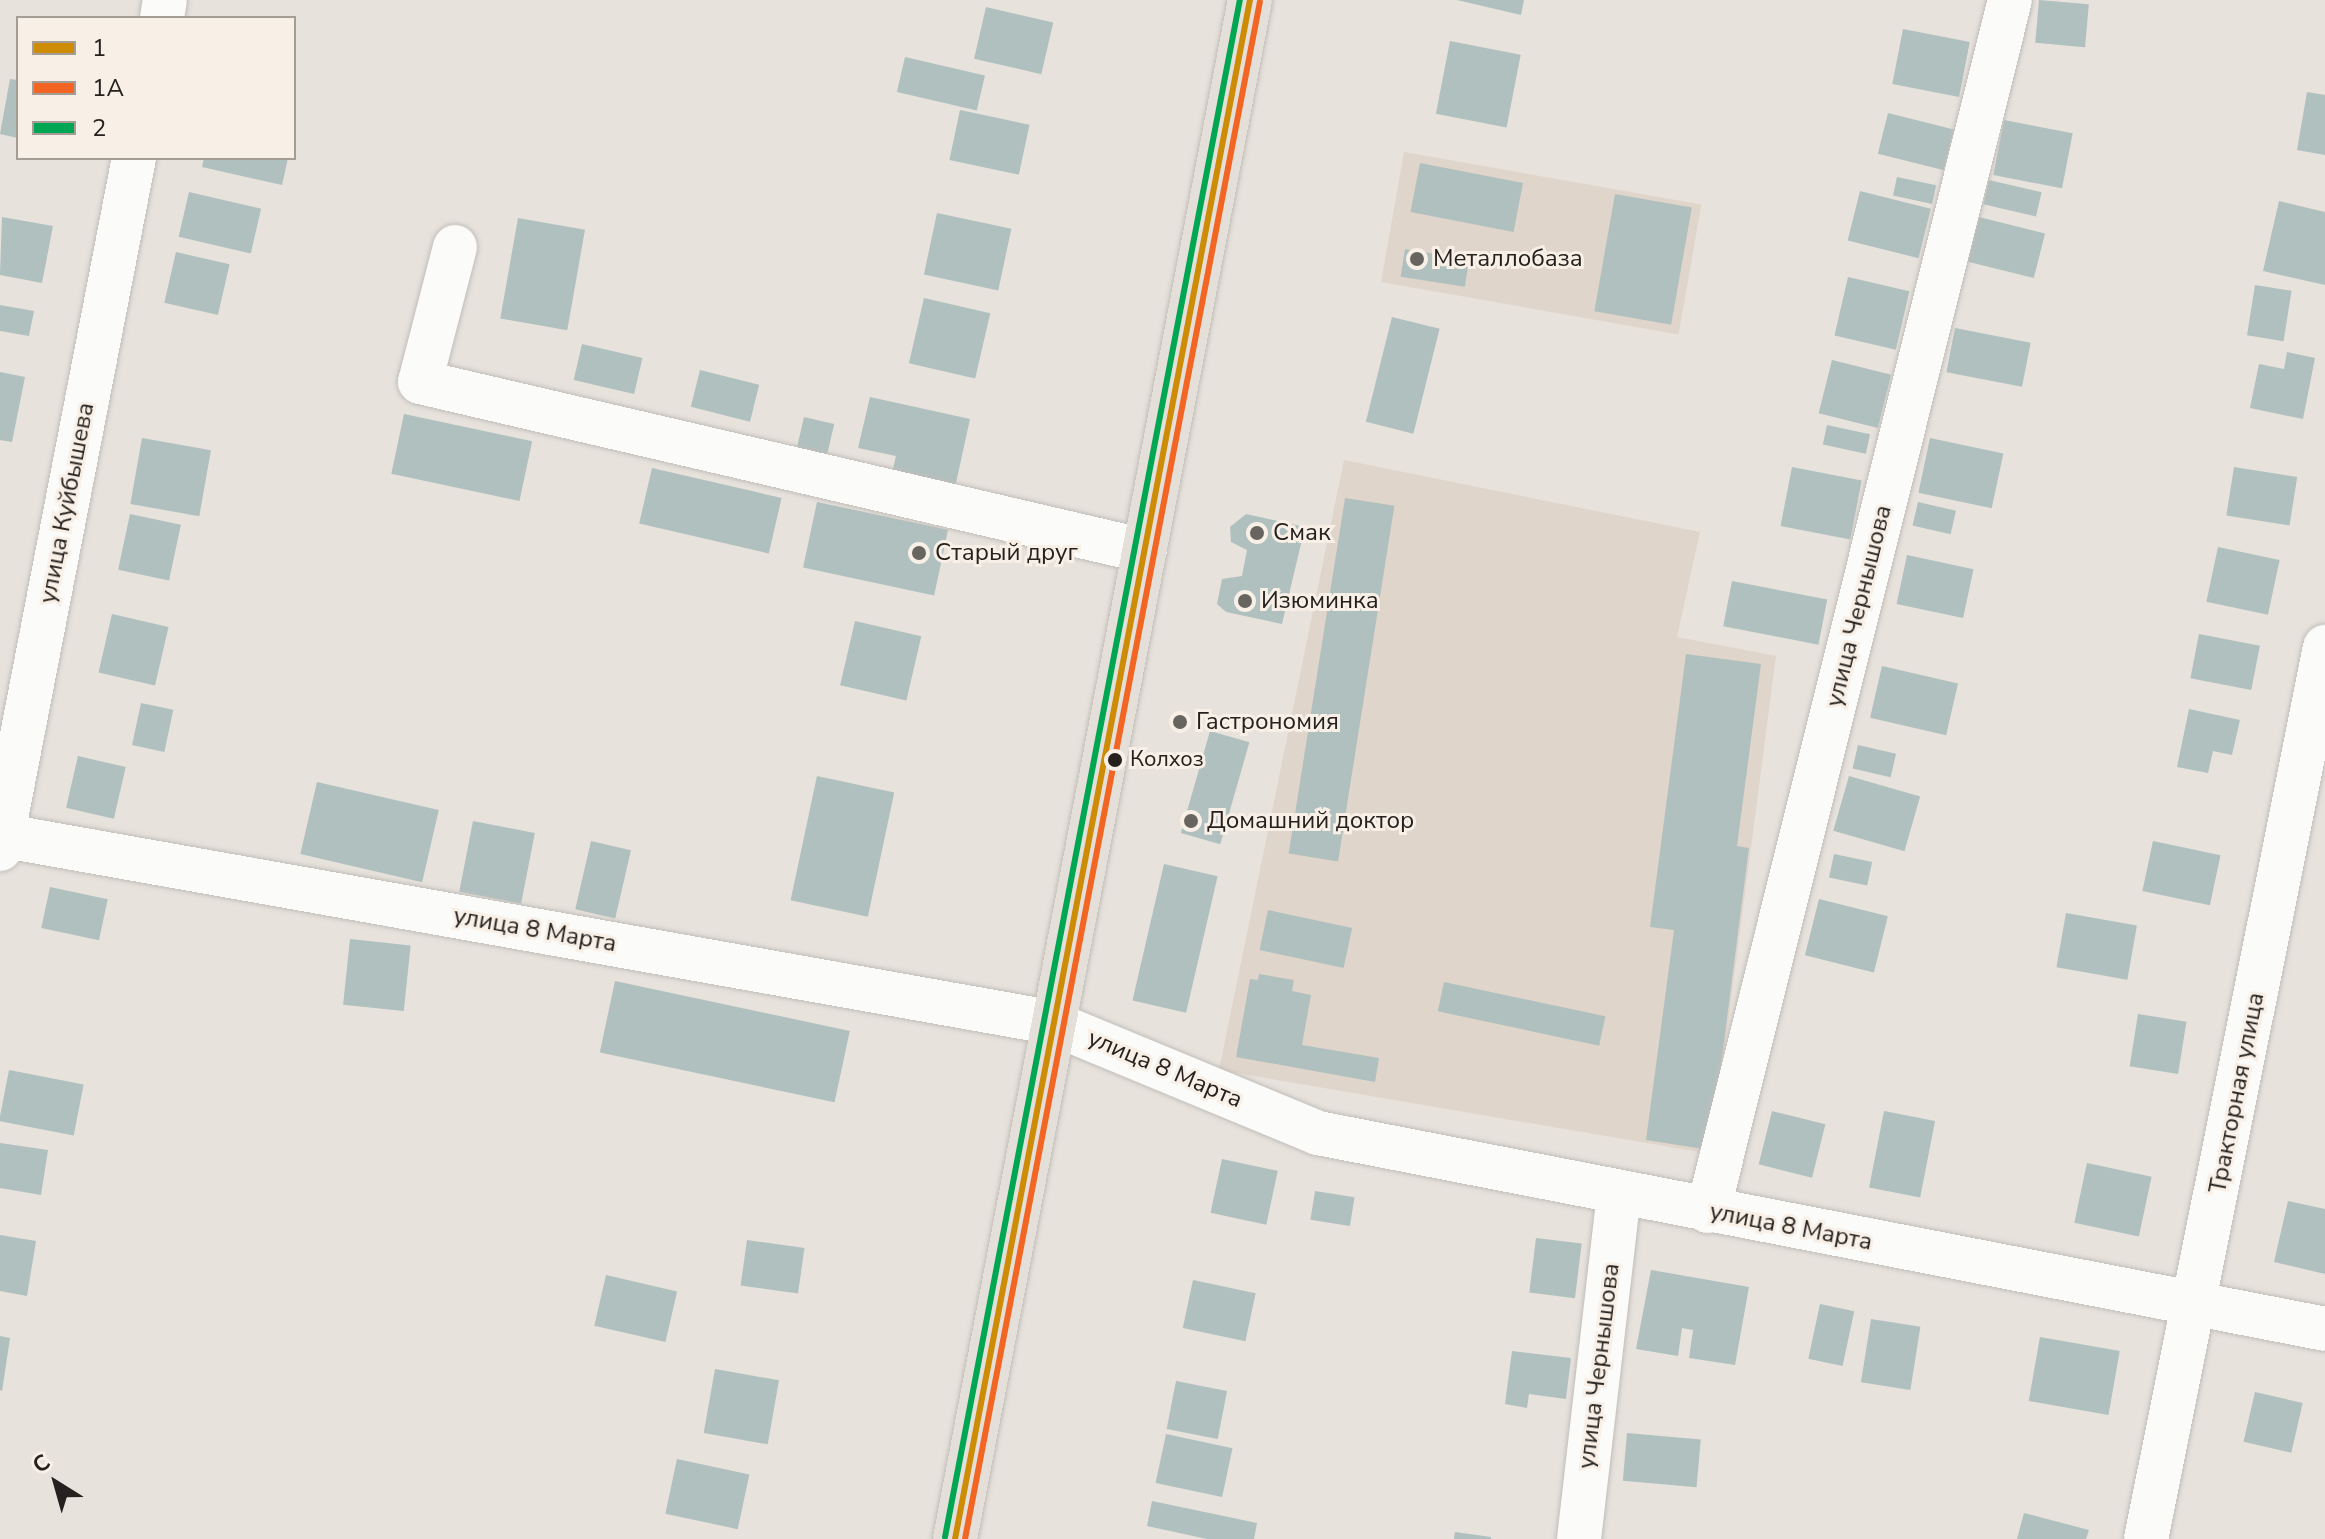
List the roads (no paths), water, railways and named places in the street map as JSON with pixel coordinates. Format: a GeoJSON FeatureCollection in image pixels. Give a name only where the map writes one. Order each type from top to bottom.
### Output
{"type":"FeatureCollection","features":[{"type":"Feature","properties":{"kind":"main road"},"geometry":{"type":"LineString","coordinates":[[955,1539],[1050,1022],[1145,551],[1250,0]]}},
{"type":"Feature","properties":{"kind":"street","name":"улица Чернышова"},"geometry":{"type":"LineString","coordinates":[[1708,1211],[2010,0]]}},
{"type":"Feature","properties":{"kind":"street","name":"улица Куйбышева"},"geometry":{"type":"LineString","coordinates":[[1,840],[134,160]]}},
{"type":"Feature","properties":{"kind":"street"},"geometry":{"type":"LineString","coordinates":[[455,247],[420,382],[1145,551]]}},
{"type":"Feature","properties":{"kind":"street","name":"Тракторная улица"},"geometry":{"type":"LineString","coordinates":[[2146,1539],[2325,647]]}},
{"type":"Feature","properties":{"kind":"street","name":"улица 8 Марта"},"geometry":{"type":"LineString","coordinates":[[1,840],[1050,1022],[1318,1133],[2325,1329]]}},
{"type":"Feature","properties":{"kind":"street","name":"улица Чернышова"},"geometry":{"type":"LineString","coordinates":[[1579,1539],[1619,1194]]}},
{"type":"Feature","properties":{"kind":"place","name":"Металлобаза"},"geometry":{"type":"Point","coordinates":[1417,259]}},
{"type":"Feature","properties":{"kind":"place","name":"Смак"},"geometry":{"type":"Point","coordinates":[1257,533]}},
{"type":"Feature","properties":{"kind":"place","name":"Старый друг"},"geometry":{"type":"Point","coordinates":[919,553]}},
{"type":"Feature","properties":{"kind":"place","name":"Изюминка"},"geometry":{"type":"Point","coordinates":[1245,601]}},
{"type":"Feature","properties":{"kind":"place","name":"Гастрономия"},"geometry":{"type":"Point","coordinates":[1180,722]}},
{"type":"Feature","properties":{"kind":"place","name":"Колхоз"},"geometry":{"type":"Point","coordinates":[1115,760]}},
{"type":"Feature","properties":{"kind":"place","name":"Домашний доктор"},"geometry":{"type":"Point","coordinates":[1191,821]}}]}
